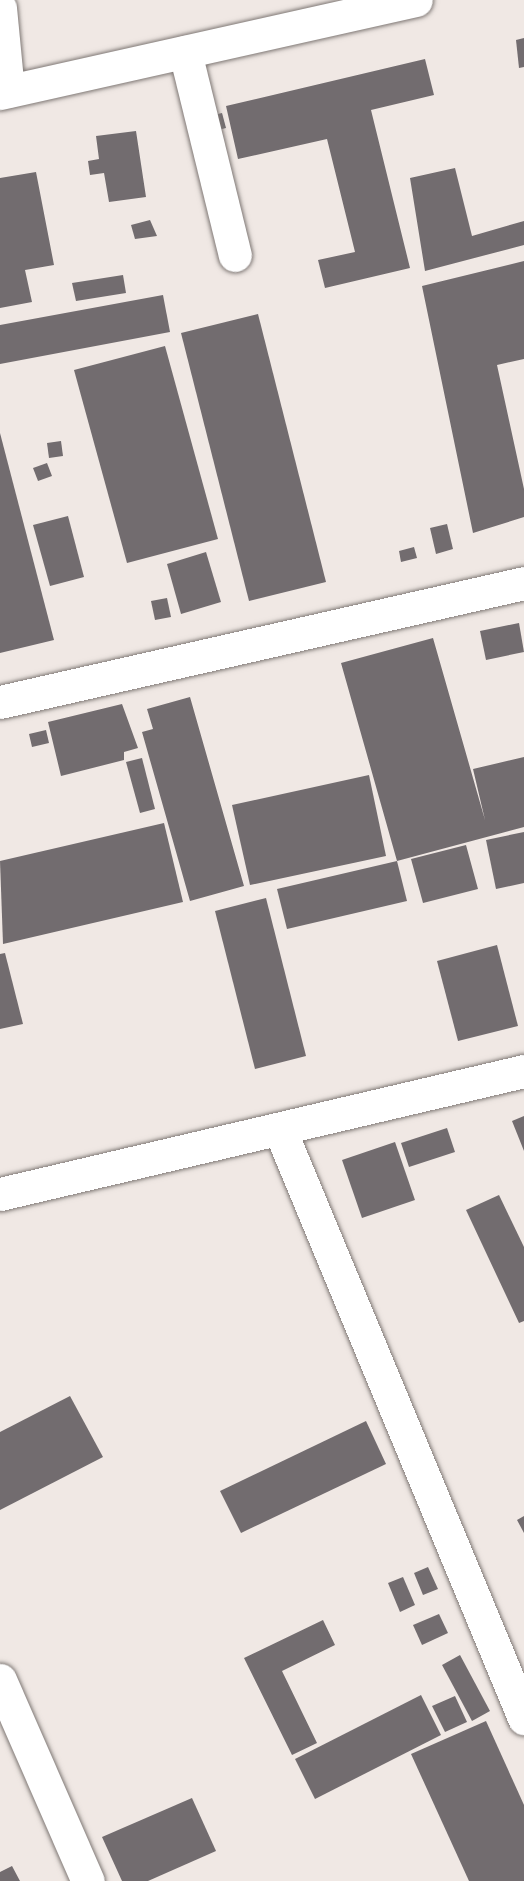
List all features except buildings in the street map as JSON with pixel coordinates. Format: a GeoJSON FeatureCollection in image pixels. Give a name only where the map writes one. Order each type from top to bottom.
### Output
{"type":"FeatureCollection","features":[{"type":"Feature","properties":{"kind":"street"},"geometry":{"type":"LineString","coordinates":[[0,8],[4,92],[416,0]]}},
{"type":"Feature","properties":{"kind":"street"},"geometry":{"type":"LineString","coordinates":[[185,52],[235,255]]}},
{"type":"Feature","properties":{"kind":"street"},"geometry":{"type":"LineString","coordinates":[[0,702],[524,583]]}},
{"type":"Feature","properties":{"kind":"street"},"geometry":{"type":"LineString","coordinates":[[0,1194],[524,1071]]}},
{"type":"Feature","properties":{"kind":"street"},"geometry":{"type":"LineString","coordinates":[[280,1130],[524,1718]]}},
{"type":"Feature","properties":{"kind":"street"},"geometry":{"type":"LineString","coordinates":[[0,1680],[88,1881]]}}]}
